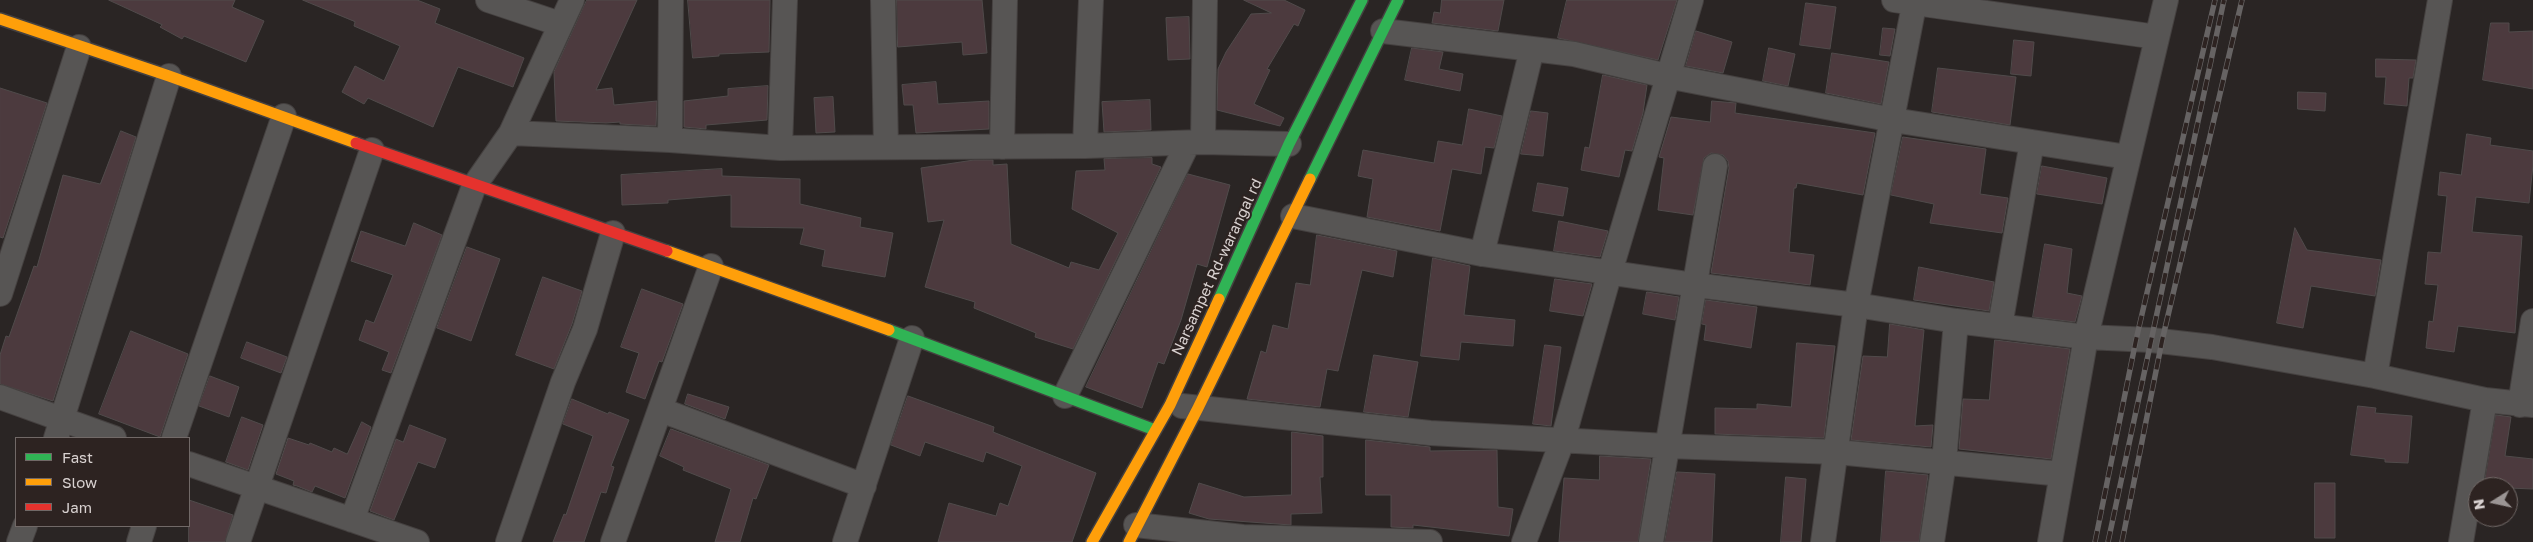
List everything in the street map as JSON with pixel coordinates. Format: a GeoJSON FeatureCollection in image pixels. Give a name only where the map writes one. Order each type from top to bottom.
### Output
{"type":"FeatureCollection","features":[{"type":"Feature","properties":{"kind":"street"},"geometry":{"type":"LineString","coordinates":[[488,0],[560,24]]}},
{"type":"Feature","properties":{"kind":"street"},"geometry":{"type":"LineString","coordinates":[[361,529],[474,186],[511,133],[572,0]]}},
{"type":"Feature","properties":{"kind":"street"},"geometry":{"type":"LineString","coordinates":[[670,0],[670,140]]}},
{"type":"Feature","properties":{"kind":"street"},"geometry":{"type":"LineString","coordinates":[[780,148],[785,0]]}},
{"type":"Feature","properties":{"kind":"street"},"geometry":{"type":"LineString","coordinates":[[883,0],[886,146]]}},
{"type":"Feature","properties":{"kind":"street"},"geometry":{"type":"LineString","coordinates":[[1002,147],[1005,0]]}},
{"type":"Feature","properties":{"kind":"street"},"geometry":{"type":"LineString","coordinates":[[1085,146],[1091,0]]}},
{"type":"Feature","properties":{"kind":"street"},"geometry":{"type":"LineString","coordinates":[[1065,396],[1196,142],[1205,0]]}},
{"type":"Feature","properties":{"kind":"street","name":"Narsampet Rd-warangal rd"},"geometry":{"type":"LineString","coordinates":[[1092,542],[1170,405],[1256,221],[1289,144],[1362,0]]}},
{"type":"Feature","properties":{"kind":"street"},"geometry":{"type":"LineString","coordinates":[[1398,0],[1198,408],[1133,534],[1430,542]]}},
{"type":"Feature","properties":{"kind":"street"},"geometry":{"type":"LineString","coordinates":[[1524,542],[1563,439],[1667,76],[1691,0]]}},
{"type":"Feature","properties":{"kind":"street"},"geometry":{"type":"LineString","coordinates":[[2050,542],[2086,337],[2127,157],[2166,0]]}},
{"type":"Feature","properties":{"kind":"street"},"geometry":{"type":"LineString","coordinates":[[2375,376],[2440,0]]}},
{"type":"Feature","properties":{"kind":"street"},"geometry":{"type":"LineString","coordinates":[[1823,542],[1856,305],[1893,120],[1908,1],[2157,37]]}},
{"type":"Feature","properties":{"kind":"street"},"geometry":{"type":"LineString","coordinates":[[0,19],[284,116],[474,186],[711,266],[912,338],[1155,430]]}},
{"type":"Feature","properties":{"kind":"street"},"geometry":{"type":"LineString","coordinates":[[1383,31],[1574,54],[1667,76],[1893,120],[2127,157]]}},
{"type":"Feature","properties":{"kind":"street"},"geometry":{"type":"LineString","coordinates":[[0,294],[79,47]]}},
{"type":"Feature","properties":{"kind":"street"},"geometry":{"type":"LineString","coordinates":[[1482,254],[1532,49]]}},
{"type":"Feature","properties":{"kind":"street"},"geometry":{"type":"LineString","coordinates":[[59,429],[170,76]]}},
{"type":"Feature","properties":{"kind":"street"},"geometry":{"type":"LineString","coordinates":[[174,437],[284,116]]}},
{"type":"Feature","properties":{"kind":"street"},"geometry":{"type":"LineString","coordinates":[[511,133],[670,140],[780,148],[1085,146],[1196,142],[1289,144]]}},
{"type":"Feature","properties":{"kind":"street"},"geometry":{"type":"LineString","coordinates":[[2000,326],[2032,142]]}},
{"type":"Feature","properties":{"kind":"street"},"geometry":{"type":"LineString","coordinates":[[238,542],[372,150]]}},
{"type":"Feature","properties":{"kind":"street"},"geometry":{"type":"LineString","coordinates":[[1651,542],[1715,166]]}},
{"type":"Feature","properties":{"kind":"street"},"geometry":{"type":"LineString","coordinates":[[1293,216],[1482,254],[1695,285],[2086,337],[2151,340],[2212,347],[2375,376],[2485,400],[2527,405],[2533,321]]}},
{"type":"Feature","properties":{"kind":"street"},"geometry":{"type":"LineString","coordinates":[[508,542],[563,382],[585,329],[613,233]]}},
{"type":"Feature","properties":{"kind":"street"},"geometry":{"type":"LineString","coordinates":[[613,542],[711,266]]}},
{"type":"Feature","properties":{"kind":"street"},"geometry":{"type":"LineString","coordinates":[[1932,542],[1944,462],[1956,321]]}},
{"type":"Feature","properties":{"kind":"street"},"geometry":{"type":"LineString","coordinates":[[845,542],[912,338]]}},
{"type":"Feature","properties":{"kind":"street"},"geometry":{"type":"LineString","coordinates":[[0,397],[59,429],[108,437]]}},
{"type":"Feature","properties":{"kind":"street"},"geometry":{"type":"LineString","coordinates":[[2461,542],[2485,400]]}},
{"type":"Feature","properties":{"kind":"street"},"geometry":{"type":"LineString","coordinates":[[1170,405],[1430,432],[1667,446],[1837,452],[2062,474]]}},
{"type":"Feature","properties":{"kind":"street"},"geometry":{"type":"LineString","coordinates":[[661,410],[864,486]]}},
{"type":"Feature","properties":{"kind":"street"},"geometry":{"type":"LineString","coordinates":[[190,464],[257,486],[361,529],[417,542]]}},
{"type":"Feature","properties":{"kind":"street"},"geometry":{"type":"LineString","coordinates":[[19,542],[25,527]]}},
{"type":"Feature","properties":{"kind":"street"},"geometry":{"type":"LineString","coordinates":[[139,542],[144,527]]}},
{"type":"Feature","properties":{"kind":"building"},"geometry":{"type":"Polygon","coordinates":[[[109,0],[235,0],[232,7],[264,21],[246,62],[184,36],[182,39],[160,27],[162,25],[109,0]]]}},
{"type":"Feature","properties":{"kind":"building"},"geometry":{"type":"Polygon","coordinates":[[[303,0],[417,0],[440,9],[435,23],[524,58],[513,87],[458,67],[433,127],[368,98],[364,104],[342,92],[355,66],[384,81],[400,46],[354,26],[355,22],[303,0]]]}},
{"type":"Feature","properties":{"kind":"building"},"geometry":{"type":"Polygon","coordinates":[[[587,0],[637,0],[596,90],[612,88],[614,105],[657,101],[656,126],[620,124],[620,122],[556,121],[554,72],[587,0]]]}},
{"type":"Feature","properties":{"kind":"building"},"geometry":{"type":"Polygon","coordinates":[[[688,0],[770,0],[769,52],[719,54],[719,56],[693,58],[688,0]]]}},
{"type":"Feature","properties":{"kind":"building"},"geometry":{"type":"Polygon","coordinates":[[[897,0],[982,0],[987,53],[963,55],[962,42],[898,47],[897,0]]]}},
{"type":"Feature","properties":{"kind":"building"},"geometry":{"type":"Polygon","coordinates":[[[1244,0],[1284,0],[1305,10],[1298,26],[1294,24],[1267,69],[1270,70],[1254,104],[1284,118],[1280,126],[1217,110],[1218,69],[1226,52],[1251,14],[1271,13],[1244,0]]]}},
{"type":"Feature","properties":{"kind":"building"},"geometry":{"type":"Polygon","coordinates":[[[1442,0],[1504,0],[1498,31],[1432,23],[1434,12],[1440,13],[1442,0]]]}},
{"type":"Feature","properties":{"kind":"building"},"geometry":{"type":"Polygon","coordinates":[[[1567,0],[1677,0],[1658,60],[1558,38],[1567,0]]]}},
{"type":"Feature","properties":{"kind":"building"},"geometry":{"type":"Polygon","coordinates":[[[1806,3],[1836,7],[1830,49],[1800,45],[1806,3]]]}},
{"type":"Feature","properties":{"kind":"building"},"geometry":{"type":"Polygon","coordinates":[[[1189,17],[1190,59],[1168,60],[1166,18],[1189,17]]]}},
{"type":"Feature","properties":{"kind":"building"},"geometry":{"type":"Polygon","coordinates":[[[2491,23],[2509,23],[2509,32],[2533,31],[2533,89],[2483,80],[2491,23]]]}},
{"type":"Feature","properties":{"kind":"building"},"geometry":{"type":"Polygon","coordinates":[[[1883,28],[1895,29],[1890,56],[1880,55],[1883,28]]]}},
{"type":"Feature","properties":{"kind":"building"},"geometry":{"type":"Polygon","coordinates":[[[1696,31],[1732,42],[1723,73],[1686,66],[1696,31]]]}},
{"type":"Feature","properties":{"kind":"building"},"geometry":{"type":"Polygon","coordinates":[[[2014,40],[2034,42],[2031,76],[2011,74],[2014,40]]]}},
{"type":"Feature","properties":{"kind":"building"},"geometry":{"type":"Polygon","coordinates":[[[1412,48],[1443,52],[1439,69],[1463,74],[1460,91],[1405,80],[1412,48]]]}},
{"type":"Feature","properties":{"kind":"building"},"geometry":{"type":"Polygon","coordinates":[[[1769,48],[1795,54],[1788,86],[1763,81],[1769,48]]]}},
{"type":"Feature","properties":{"kind":"building"},"geometry":{"type":"Polygon","coordinates":[[[1832,53],[1889,62],[1881,104],[1826,93],[1832,53]]]}},
{"type":"Feature","properties":{"kind":"building"},"geometry":{"type":"Polygon","coordinates":[[[2376,59],[2416,60],[2413,78],[2409,78],[2407,106],[2384,104],[2386,77],[2376,77],[2376,59]]]}},
{"type":"Feature","properties":{"kind":"building"},"geometry":{"type":"Polygon","coordinates":[[[1938,68],[2016,77],[2010,125],[1932,112],[1938,68]]]}},
{"type":"Feature","properties":{"kind":"building"},"geometry":{"type":"Polygon","coordinates":[[[1603,75],[1647,85],[1643,113],[1632,151],[1625,150],[1619,177],[1581,170],[1585,147],[1589,148],[1603,75]]]}},
{"type":"Feature","properties":{"kind":"building"},"geometry":{"type":"Polygon","coordinates":[[[936,82],[938,104],[989,101],[989,129],[916,133],[913,105],[904,105],[902,85],[936,82]]]}},
{"type":"Feature","properties":{"kind":"building"},"geometry":{"type":"Polygon","coordinates":[[[768,86],[767,120],[706,125],[706,129],[684,127],[684,101],[728,96],[728,89],[768,86]]]}},
{"type":"Feature","properties":{"kind":"building"},"geometry":{"type":"Polygon","coordinates":[[[0,88],[47,103],[3,238],[0,237],[0,88]]]}},
{"type":"Feature","properties":{"kind":"building"},"geometry":{"type":"Polygon","coordinates":[[[2298,92],[2326,93],[2325,111],[2298,109],[2298,92]]]}},
{"type":"Feature","properties":{"kind":"building"},"geometry":{"type":"Polygon","coordinates":[[[833,97],[835,132],[816,133],[814,98],[833,97]]]}},
{"type":"Feature","properties":{"kind":"building"},"geometry":{"type":"Polygon","coordinates":[[[1150,100],[1151,130],[1104,132],[1102,102],[1150,100]]]}},
{"type":"Feature","properties":{"kind":"building"},"geometry":{"type":"Polygon","coordinates":[[[1712,101],[1736,103],[1735,113],[1875,133],[1863,195],[1797,183],[1796,188],[1794,188],[1789,252],[1814,255],[1810,285],[1711,273],[1729,168],[1728,161],[1723,155],[1711,153],[1704,158],[1693,215],[1658,210],[1664,158],[1659,157],[1671,117],[1710,122],[1712,101]]]}},
{"type":"Feature","properties":{"kind":"building"},"geometry":{"type":"Polygon","coordinates":[[[1469,109],[1502,116],[1494,148],[1485,147],[1481,174],[1452,169],[1440,231],[1367,217],[1373,179],[1358,176],[1363,150],[1434,163],[1438,141],[1462,145],[1469,109]]]}},
{"type":"Feature","properties":{"kind":"building"},"geometry":{"type":"Polygon","coordinates":[[[1531,111],[1548,113],[1543,156],[1521,154],[1531,111]]]}},
{"type":"Feature","properties":{"kind":"building"},"geometry":{"type":"Polygon","coordinates":[[[121,131],[136,137],[53,401],[0,384],[0,355],[6,336],[9,337],[34,266],[37,267],[63,175],[100,184],[121,131]]]}},
{"type":"Feature","properties":{"kind":"building"},"geometry":{"type":"Polygon","coordinates":[[[2467,134],[2491,138],[2490,145],[2533,151],[2533,165],[2529,203],[2476,197],[2472,232],[2522,236],[2515,333],[2458,326],[2454,352],[2426,348],[2429,321],[2433,322],[2438,285],[2425,284],[2428,252],[2441,253],[2447,196],[2438,195],[2440,172],[2461,175],[2467,134]]]}},
{"type":"Feature","properties":{"kind":"building"},"geometry":{"type":"Polygon","coordinates":[[[1903,137],[1986,149],[1980,194],[2008,198],[2002,233],[1930,223],[1934,204],[1891,195],[1903,137]]]}},
{"type":"Feature","properties":{"kind":"building"},"geometry":{"type":"Polygon","coordinates":[[[1152,158],[1152,164],[1161,167],[1073,349],[1035,337],[1036,333],[974,308],[975,302],[925,287],[944,220],[928,222],[921,168],[974,160],[993,160],[993,165],[1007,164],[1011,244],[1069,268],[1071,262],[1099,270],[1118,233],[1072,209],[1076,171],[1105,170],[1104,159],[1152,158]]]}},
{"type":"Feature","properties":{"kind":"building"},"geometry":{"type":"Polygon","coordinates":[[[2042,166],[2107,178],[2102,204],[2037,194],[2042,166]]]}},
{"type":"Feature","properties":{"kind":"building"},"geometry":{"type":"Polygon","coordinates":[[[722,169],[722,176],[800,179],[800,204],[861,218],[860,227],[893,233],[885,277],[822,266],[825,250],[800,244],[804,228],[731,227],[731,195],[668,200],[668,203],[622,205],[621,175],[722,169]]]}},
{"type":"Feature","properties":{"kind":"building"},"geometry":{"type":"Polygon","coordinates":[[[1188,174],[1230,185],[1207,267],[1197,264],[1181,320],[1164,364],[1158,362],[1142,408],[1086,387],[1188,174]]]}},
{"type":"Feature","properties":{"kind":"building"},"geometry":{"type":"Polygon","coordinates":[[[1538,183],[1568,188],[1563,216],[1533,211],[1538,183]]]}},
{"type":"Feature","properties":{"kind":"building"},"geometry":{"type":"Polygon","coordinates":[[[1559,221],[1608,231],[1600,257],[1554,251],[1559,221]]]}},
{"type":"Feature","properties":{"kind":"building"},"geometry":{"type":"Polygon","coordinates":[[[414,223],[442,235],[391,373],[382,370],[389,352],[359,340],[366,320],[374,323],[393,275],[351,261],[361,231],[405,246],[414,223]]]}},
{"type":"Feature","properties":{"kind":"building"},"geometry":{"type":"Polygon","coordinates":[[[2295,228],[2307,250],[2381,260],[2375,296],[2311,286],[2303,328],[2277,323],[2295,228]]]}},
{"type":"Feature","properties":{"kind":"building"},"geometry":{"type":"Polygon","coordinates":[[[1317,235],[1397,251],[1393,277],[1362,270],[1338,371],[1327,369],[1320,407],[1247,399],[1261,351],[1266,353],[1273,325],[1288,329],[1296,283],[1310,285],[1317,235]]]}},
{"type":"Feature","properties":{"kind":"building"},"geometry":{"type":"Polygon","coordinates":[[[2045,244],[2072,249],[2067,293],[2082,296],[2075,322],[2033,317],[2045,244]]]}},
{"type":"Feature","properties":{"kind":"building"},"geometry":{"type":"Polygon","coordinates":[[[467,247],[500,259],[471,341],[437,328],[467,247]]]}},
{"type":"Feature","properties":{"kind":"building"},"geometry":{"type":"Polygon","coordinates":[[[1433,258],[1470,266],[1464,315],[1515,320],[1513,346],[1461,342],[1459,360],[1421,356],[1433,258]]]}},
{"type":"Feature","properties":{"kind":"building"},"geometry":{"type":"Polygon","coordinates":[[[1919,267],[1994,282],[1989,311],[1914,300],[1919,267]]]}},
{"type":"Feature","properties":{"kind":"building"},"geometry":{"type":"Polygon","coordinates":[[[543,277],[582,291],[572,324],[554,369],[516,355],[543,277]]]}},
{"type":"Feature","properties":{"kind":"building"},"geometry":{"type":"Polygon","coordinates":[[[1555,279],[1592,284],[1583,316],[1550,311],[1555,279]]]}},
{"type":"Feature","properties":{"kind":"building"},"geometry":{"type":"Polygon","coordinates":[[[642,289],[683,304],[662,362],[659,361],[645,399],[626,392],[639,353],[621,347],[642,289]]]}},
{"type":"Feature","properties":{"kind":"building"},"geometry":{"type":"Polygon","coordinates":[[[1647,292],[1679,297],[1675,320],[1643,314],[1647,292]]]}},
{"type":"Feature","properties":{"kind":"building"},"geometry":{"type":"Polygon","coordinates":[[[1706,300],[1757,307],[1751,348],[1704,340],[1706,325],[1702,324],[1706,300]]]}},
{"type":"Feature","properties":{"kind":"building"},"geometry":{"type":"Polygon","coordinates":[[[1890,324],[1924,330],[1915,426],[1933,425],[1931,447],[1851,440],[1863,356],[1887,357],[1890,324]]]}},
{"type":"Feature","properties":{"kind":"building"},"geometry":{"type":"Polygon","coordinates":[[[131,331],[188,354],[160,437],[99,414],[131,331]]]}},
{"type":"Feature","properties":{"kind":"building"},"geometry":{"type":"Polygon","coordinates":[[[1995,340],[2070,349],[2051,459],[1959,449],[1963,399],[1989,400],[1995,340]]]}},
{"type":"Feature","properties":{"kind":"building"},"geometry":{"type":"Polygon","coordinates":[[[247,342],[287,357],[281,373],[241,358],[247,342]]]}},
{"type":"Feature","properties":{"kind":"building"},"geometry":{"type":"Polygon","coordinates":[[[1797,343],[1835,346],[1824,438],[1715,434],[1715,408],[1757,409],[1757,404],[1791,407],[1797,343]]]}},
{"type":"Feature","properties":{"kind":"building"},"geometry":{"type":"Polygon","coordinates":[[[1545,345],[1561,347],[1551,426],[1533,424],[1545,345]]]}},
{"type":"Feature","properties":{"kind":"building"},"geometry":{"type":"Polygon","coordinates":[[[1374,355],[1418,362],[1408,417],[1364,412],[1374,355]]]}},
{"type":"Feature","properties":{"kind":"building"},"geometry":{"type":"Polygon","coordinates":[[[210,376],[239,387],[229,417],[199,406],[210,376]]]}},
{"type":"Feature","properties":{"kind":"building"},"geometry":{"type":"Polygon","coordinates":[[[688,394],[729,407],[725,419],[685,404],[688,394]]]}},
{"type":"Feature","properties":{"kind":"building"},"geometry":{"type":"Polygon","coordinates":[[[908,396],[994,427],[993,432],[1096,473],[1072,542],[938,542],[949,503],[996,516],[1000,503],[1008,506],[1022,466],[986,452],[983,462],[925,442],[920,456],[891,445],[908,396]]]}},
{"type":"Feature","properties":{"kind":"building"},"geometry":{"type":"Polygon","coordinates":[[[572,399],[608,414],[609,412],[629,420],[611,466],[614,467],[606,493],[601,492],[584,542],[553,542],[564,514],[566,515],[593,436],[563,424],[572,399]]]}},
{"type":"Feature","properties":{"kind":"building"},"geometry":{"type":"Polygon","coordinates":[[[2358,406],[2376,408],[2375,413],[2412,416],[2408,463],[2385,462],[2385,459],[2351,455],[2358,406]]]}},
{"type":"Feature","properties":{"kind":"building"},"geometry":{"type":"Polygon","coordinates":[[[2496,415],[2511,417],[2505,456],[2533,459],[2533,489],[2518,488],[2518,477],[2486,477],[2496,415]]]}},
{"type":"Feature","properties":{"kind":"building"},"geometry":{"type":"Polygon","coordinates":[[[242,417],[263,425],[248,470],[226,462],[242,417]]]}},
{"type":"Feature","properties":{"kind":"building"},"geometry":{"type":"Polygon","coordinates":[[[362,422],[371,427],[345,498],[315,486],[312,492],[293,485],[294,481],[276,474],[288,438],[309,445],[310,443],[332,452],[334,448],[347,454],[362,422]]]}},
{"type":"Feature","properties":{"kind":"building"},"geometry":{"type":"Polygon","coordinates":[[[410,425],[446,439],[435,468],[418,462],[394,520],[370,511],[396,439],[403,442],[410,425]]]}},
{"type":"Feature","properties":{"kind":"building"},"geometry":{"type":"Polygon","coordinates":[[[671,429],[769,465],[756,499],[753,498],[740,542],[715,542],[731,489],[683,470],[684,467],[660,456],[671,429]]]}},
{"type":"Feature","properties":{"kind":"building"},"geometry":{"type":"Polygon","coordinates":[[[1292,432],[1323,436],[1323,477],[1320,477],[1322,513],[1291,514],[1291,525],[1209,519],[1189,513],[1199,483],[1244,497],[1291,495],[1292,432]]]}},
{"type":"Feature","properties":{"kind":"building"},"geometry":{"type":"Polygon","coordinates":[[[1366,440],[1430,447],[1430,451],[1497,450],[1498,507],[1513,509],[1509,536],[1413,525],[1413,528],[1391,527],[1391,495],[1366,495],[1366,440]]]}},
{"type":"Feature","properties":{"kind":"building"},"geometry":{"type":"Polygon","coordinates":[[[1600,456],[1651,459],[1638,542],[1559,542],[1564,478],[1599,480],[1600,456]]]}},
{"type":"Feature","properties":{"kind":"building"},"geometry":{"type":"Polygon","coordinates":[[[1886,471],[1928,475],[1919,542],[1881,542],[1886,471]]]}},
{"type":"Feature","properties":{"kind":"building"},"geometry":{"type":"Polygon","coordinates":[[[1677,472],[1715,474],[1712,542],[1665,542],[1677,472]]]}},
{"type":"Feature","properties":{"kind":"building"},"geometry":{"type":"Polygon","coordinates":[[[1786,477],[1806,479],[1801,542],[1781,542],[1786,477]]]}},
{"type":"Feature","properties":{"kind":"building"},"geometry":{"type":"Polygon","coordinates":[[[2315,483],[2335,483],[2335,538],[2315,538],[2315,483]]]}},
{"type":"Feature","properties":{"kind":"building"},"geometry":{"type":"Polygon","coordinates":[[[190,500],[233,515],[225,542],[189,542],[190,500]]]}},
{"type":"Feature","properties":{"kind":"railway"},"geometry":{"type":"LineString","coordinates":[[2095,542],[2136,340],[2215,0]]}},
{"type":"Feature","properties":{"kind":"railway"},"geometry":{"type":"LineString","coordinates":[[2108,542],[2224,0]]}},
{"type":"Feature","properties":{"kind":"railway"},"geometry":{"type":"LineString","coordinates":[[2122,542],[2162,341],[2242,0]]}},
{"type":"Feature","properties":{"kind":"traffic: fast"},"geometry":{"type":"LineString","coordinates":[[1219,299],[1289,144],[1362,0]]}},
{"type":"Feature","properties":{"kind":"traffic: fast"},"geometry":{"type":"LineString","coordinates":[[1310,179],[1398,0]]}},
{"type":"Feature","properties":{"kind":"traffic: fast"},"geometry":{"type":"LineString","coordinates":[[889,330],[1155,430]]}},
{"type":"Feature","properties":{"kind":"traffic: slow"},"geometry":{"type":"LineString","coordinates":[[0,19],[169,76],[356,143]]}},
{"type":"Feature","properties":{"kind":"traffic: slow"},"geometry":{"type":"LineString","coordinates":[[1129,542],[1198,408],[1310,179]]}},
{"type":"Feature","properties":{"kind":"traffic: slow"},"geometry":{"type":"LineString","coordinates":[[667,251],[889,330]]}},
{"type":"Feature","properties":{"kind":"traffic: slow"},"geometry":{"type":"LineString","coordinates":[[1092,542],[1170,405],[1219,299]]}},
{"type":"Feature","properties":{"kind":"traffic: jam"},"geometry":{"type":"LineString","coordinates":[[356,143],[667,251]]}}]}
